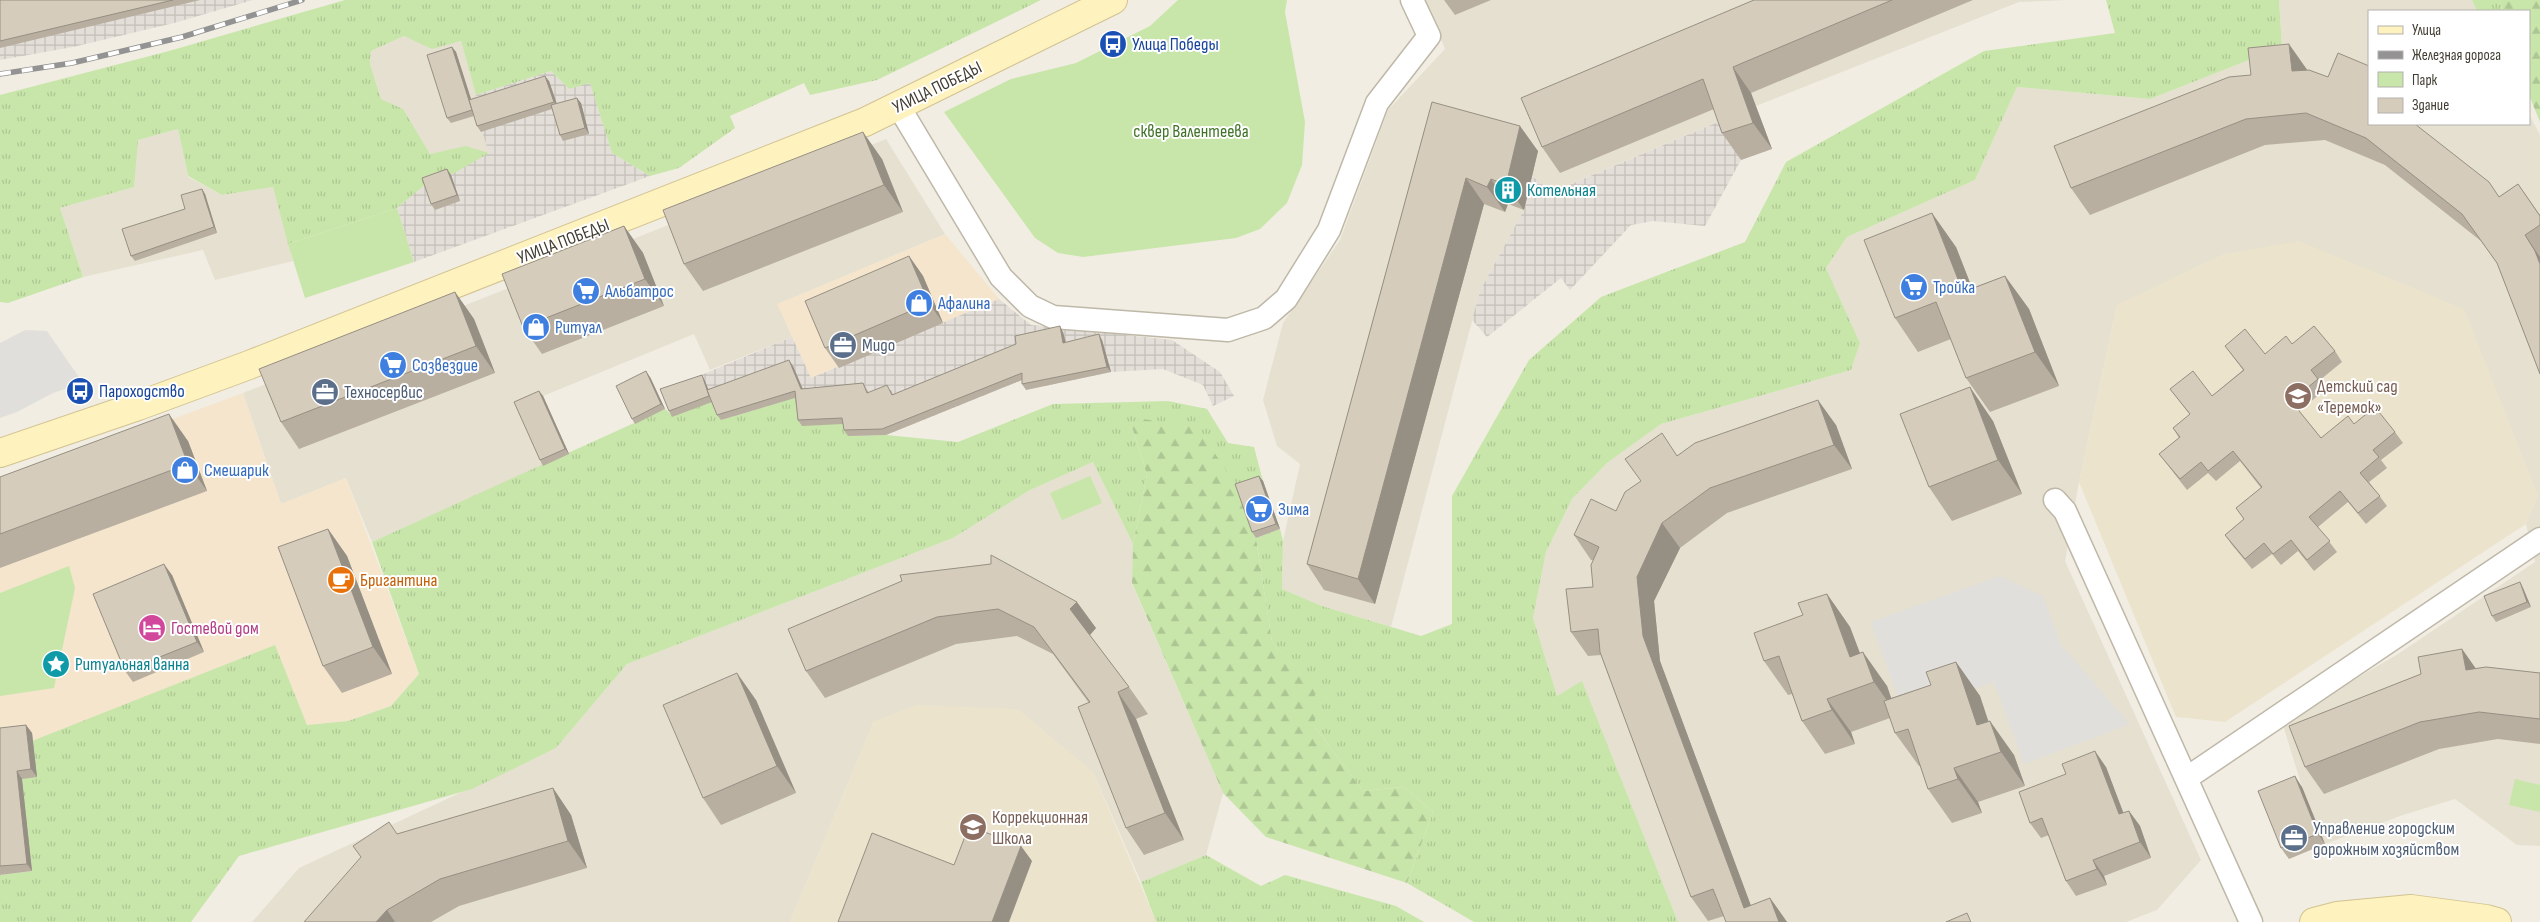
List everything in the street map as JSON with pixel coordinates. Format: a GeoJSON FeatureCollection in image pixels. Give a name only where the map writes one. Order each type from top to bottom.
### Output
{"type":"FeatureCollection","features":[{"type":"Feature","properties":{"kind":"main road","name":"УЛИЦА ПОБЕДЫ"},"geometry":{"type":"LineString","coordinates":[[0,453],[249,365],[899,107],[1114,0]]}},
{"type":"Feature","properties":{"kind":"main road"},"geometry":{"type":"LineString","coordinates":[[2314,922],[2337,916],[2411,910],[2486,918],[2497,922]]}},
{"type":"Feature","properties":{"kind":"street"},"geometry":{"type":"LineString","coordinates":[[899,107],[1001,277],[1030,306],[1053,317],[1228,330],[1264,318],[1286,299],[1329,230],[1377,103],[1429,36],[1412,0]]}},
{"type":"Feature","properties":{"kind":"street"},"geometry":{"type":"LineString","coordinates":[[2055,500],[2065,510],[2251,922]]}},
{"type":"Feature","properties":{"kind":"street"},"geometry":{"type":"LineString","coordinates":[[2187,778],[2540,539]]}},
{"type":"Feature","properties":{"kind":"shaded area"},"geometry":{"type":"Polygon","coordinates":[[[0,0],[253,0],[174,23],[73,47],[0,60],[0,0]]]}},
{"type":"Feature","properties":{"kind":"shaded area"},"geometry":{"type":"Polygon","coordinates":[[[1425,0],[2067,0],[2019,2],[1756,106],[1551,192],[1523,169],[1508,204],[1524,210],[1480,291],[1391,627],[1322,606],[1282,589],[1283,541],[1300,464],[1277,446],[1263,400],[1283,323],[1340,240],[1388,110],[1445,49],[1425,0]]]}},
{"type":"Feature","properties":{"kind":"shaded area"},"geometry":{"type":"Polygon","coordinates":[[[2279,0],[2472,0],[2477,10],[2368,10],[2368,125],[2530,125],[2530,116],[2540,135],[2540,846],[2517,845],[2455,799],[2403,815],[2325,844],[2302,787],[2282,722],[2398,654],[2535,562],[2526,524],[2538,495],[2117,305],[2079,482],[2065,561],[2201,860],[2157,910],[2126,922],[1973,922],[1971,919],[1963,922],[1678,922],[1582,682],[1557,696],[1533,618],[1546,552],[1572,499],[1607,463],[1661,424],[1851,370],[1860,343],[1826,268],[1847,237],[1975,180],[2017,87],[2150,99],[2282,47],[2279,0]]]}},
{"type":"Feature","properties":{"kind":"shaded area"},"geometry":{"type":"Polygon","coordinates":[[[404,36],[432,48],[461,41],[476,95],[473,105],[489,153],[466,147],[430,154],[403,110],[381,99],[370,64],[371,51],[404,36]]]}},
{"type":"Feature","properties":{"kind":"shaded area"},"geometry":{"type":"Polygon","coordinates":[[[551,71],[569,89],[590,82],[612,153],[650,176],[414,262],[397,208],[426,184],[489,153],[473,105],[476,95],[551,71]]]}},
{"type":"Feature","properties":{"kind":"shaded area"},"geometry":{"type":"Polygon","coordinates":[[[1756,106],[1772,149],[1741,160],[1705,226],[1653,221],[1631,225],[1570,290],[1561,278],[1487,337],[1472,320],[1480,291],[1524,210],[1532,176],[1552,192],[1756,106]]]}},
{"type":"Feature","properties":{"kind":"shaded area"},"geometry":{"type":"Polygon","coordinates":[[[178,129],[188,177],[222,195],[273,187],[293,261],[215,280],[203,250],[83,277],[60,208],[134,187],[137,140],[178,129]]]}},
{"type":"Feature","properties":{"kind":"shaded area"},"geometry":{"type":"Polygon","coordinates":[[[886,139],[945,234],[778,304],[792,337],[710,370],[694,334],[543,396],[569,454],[372,542],[346,478],[281,504],[243,393],[886,139]]]}},
{"type":"Feature","properties":{"kind":"shaded area"},"geometry":{"type":"Polygon","coordinates":[[[945,234],[999,299],[811,378],[777,304],[945,234]]]}},
{"type":"Feature","properties":{"kind":"shaded area","name":"Детский сад «Теремок»"},"geometry":{"type":"Polygon","coordinates":[[[2299,241],[2464,309],[2538,495],[2526,524],[2225,722],[2176,717],[2079,482],[2117,305],[2221,255],[2299,241]]]}},
{"type":"Feature","properties":{"kind":"shaded area"},"geometry":{"type":"Polygon","coordinates":[[[999,299],[1031,325],[1172,340],[1220,372],[1234,396],[1213,406],[1203,385],[1163,369],[1111,372],[1026,390],[1025,379],[886,435],[848,436],[672,417],[663,391],[792,337],[811,378],[999,299]]]}},
{"type":"Feature","properties":{"kind":"shaded area"},"geometry":{"type":"Polygon","coordinates":[[[25,330],[47,331],[83,383],[53,393],[17,412],[0,418],[0,343],[25,330]]]}},
{"type":"Feature","properties":{"kind":"shaded area"},"geometry":{"type":"Polygon","coordinates":[[[243,393],[281,504],[346,478],[419,674],[391,706],[348,721],[307,725],[275,646],[37,777],[32,871],[0,875],[0,483],[243,393]]]}},
{"type":"Feature","properties":{"kind":"shaded area"},"geometry":{"type":"Polygon","coordinates":[[[1093,462],[1133,544],[1132,584],[1223,793],[1206,855],[1141,882],[1093,772],[874,721],[790,922],[252,922],[299,868],[556,748],[627,664],[953,538],[1030,490],[1093,462]]]}},
{"type":"Feature","properties":{"kind":"shaded area"},"geometry":{"type":"Polygon","coordinates":[[[1999,576],[2043,596],[2061,645],[2130,724],[2024,764],[1994,682],[1904,714],[1871,622],[1999,576]]]}},
{"type":"Feature","properties":{"kind":"shaded area","name":"Коррекционная Школа"},"geometry":{"type":"Polygon","coordinates":[[[917,705],[1018,709],[1093,772],[1156,922],[790,922],[874,721],[917,705]]]}},
{"type":"Feature","properties":{"kind":"green space"},"geometry":{"type":"Polygon","coordinates":[[[345,0],[1041,0],[877,80],[810,95],[804,83],[730,116],[735,128],[679,168],[650,176],[612,153],[590,83],[569,89],[551,71],[476,95],[461,41],[432,49],[404,36],[371,51],[370,64],[381,99],[403,109],[430,154],[466,146],[489,153],[451,175],[426,184],[397,208],[288,244],[273,187],[222,195],[188,176],[178,129],[138,140],[134,187],[60,208],[83,277],[8,303],[0,302],[0,95],[169,51],[345,0]]]}},
{"type":"Feature","properties":{"kind":"green space","name":"сквер Валентеева"},"geometry":{"type":"Polygon","coordinates":[[[1178,0],[1287,0],[1285,12],[1305,122],[1302,165],[1287,203],[1260,229],[1236,238],[1083,257],[1058,253],[1035,238],[944,112],[1011,79],[1076,63],[1150,26],[1178,0]]]}},
{"type":"Feature","properties":{"kind":"green space"},"geometry":{"type":"Polygon","coordinates":[[[2106,0],[2279,0],[2282,47],[2150,99],[2017,87],[1975,180],[1847,237],[1826,268],[1860,343],[1851,370],[1661,424],[1607,463],[1572,499],[1546,552],[1533,618],[1557,696],[1582,681],[1678,922],[1474,922],[1407,883],[1433,812],[1404,787],[1363,791],[1315,727],[1314,689],[1272,642],[1256,538],[1280,529],[1283,541],[1282,589],[1322,606],[1421,636],[1452,624],[1452,496],[1529,360],[1601,297],[1745,242],[1786,162],[1984,51],[2115,33],[2106,0]]]}},
{"type":"Feature","properties":{"kind":"green space"},"geometry":{"type":"Polygon","coordinates":[[[2472,0],[2500,0],[2502,10],[2477,10],[2472,0]]]}},
{"type":"Feature","properties":{"kind":"green space"},"geometry":{"type":"Polygon","coordinates":[[[2500,0],[2540,0],[2540,122],[2530,97],[2530,10],[2502,10],[2500,0]]]}},
{"type":"Feature","properties":{"kind":"green space"},"geometry":{"type":"Polygon","coordinates":[[[397,208],[414,262],[305,298],[288,244],[397,208]]]}},
{"type":"Feature","properties":{"kind":"green space"},"geometry":{"type":"Polygon","coordinates":[[[798,397],[846,424],[848,436],[886,435],[958,442],[1053,404],[1168,401],[1207,409],[1228,443],[1254,447],[1263,481],[1239,489],[1132,427],[1147,475],[1133,544],[1093,462],[1030,490],[953,538],[627,664],[556,748],[472,789],[239,856],[191,922],[0,922],[0,875],[32,871],[22,779],[32,741],[275,645],[307,725],[348,721],[391,706],[419,674],[372,542],[665,409],[673,416],[713,401],[721,420],[798,397]]]}},
{"type":"Feature","properties":{"kind":"green space"},"geometry":{"type":"Polygon","coordinates":[[[1143,419],[1192,426],[1199,430],[1239,489],[1256,538],[1272,642],[1315,689],[1315,727],[1363,791],[1404,787],[1433,812],[1407,883],[1266,837],[1223,793],[1132,583],[1133,544],[1147,475],[1132,427],[1143,419]]]}},
{"type":"Feature","properties":{"kind":"green space"},"geometry":{"type":"Polygon","coordinates":[[[1090,476],[1102,503],[1062,520],[1050,493],[1090,476]]]}},
{"type":"Feature","properties":{"kind":"green space"},"geometry":{"type":"Polygon","coordinates":[[[69,566],[75,588],[54,688],[0,696],[0,593],[69,566]]]}},
{"type":"Feature","properties":{"kind":"green space"},"geometry":{"type":"Polygon","coordinates":[[[2515,779],[2540,785],[2540,812],[2509,805],[2515,779]]]}},
{"type":"Feature","properties":{"kind":"green space"},"geometry":{"type":"Polygon","coordinates":[[[1206,855],[1261,886],[1285,875],[1396,906],[1424,922],[1156,922],[1141,882],[1206,855]]]}},
{"type":"Feature","properties":{"kind":"building"},"geometry":{"type":"Polygon","coordinates":[[[0,0],[173,0],[0,41],[0,0]]]}},
{"type":"Feature","properties":{"kind":"building"},"geometry":{"type":"Polygon","coordinates":[[[1754,0],[1892,0],[1733,67],[1753,123],[1722,133],[1703,79],[1542,147],[1521,98],[1754,0]]]}},
{"type":"Feature","properties":{"kind":"building"},"geometry":{"type":"Polygon","coordinates":[[[2289,44],[2292,71],[2309,70],[2328,77],[2338,53],[2368,66],[2368,125],[2416,125],[2489,182],[2499,197],[2518,184],[2540,216],[2540,225],[2525,235],[2535,251],[2540,264],[2540,374],[2497,263],[2462,214],[2366,138],[2306,113],[2246,119],[2071,188],[2054,146],[2229,77],[2251,75],[2248,48],[2289,44]]]}},
{"type":"Feature","properties":{"kind":"building"},"geometry":{"type":"Polygon","coordinates":[[[452,47],[472,110],[447,118],[427,55],[452,47]]]}},
{"type":"Feature","properties":{"kind":"building"},"geometry":{"type":"Polygon","coordinates":[[[545,76],[554,102],[477,126],[469,100],[545,76]]]}},
{"type":"Feature","properties":{"kind":"building"},"geometry":{"type":"Polygon","coordinates":[[[577,98],[585,128],[560,135],[551,105],[577,98]]]}},
{"type":"Feature","properties":{"kind":"building"},"geometry":{"type":"Polygon","coordinates":[[[1432,102],[1520,126],[1506,185],[1491,179],[1487,187],[1466,178],[1358,579],[1307,564],[1432,102]]]}},
{"type":"Feature","properties":{"kind":"building"},"geometry":{"type":"Polygon","coordinates":[[[863,132],[884,185],[684,264],[663,210],[863,132]]]}},
{"type":"Feature","properties":{"kind":"building"},"geometry":{"type":"Polygon","coordinates":[[[447,169],[457,195],[431,204],[422,178],[447,169]]]}},
{"type":"Feature","properties":{"kind":"building"},"geometry":{"type":"Polygon","coordinates":[[[202,189],[214,227],[131,256],[122,229],[185,209],[181,195],[202,189]]]}},
{"type":"Feature","properties":{"kind":"building"},"geometry":{"type":"Polygon","coordinates":[[[1932,213],[1963,292],[2005,276],[2035,352],[1966,378],[1936,302],[1895,318],[1864,240],[1932,213]]]}},
{"type":"Feature","properties":{"kind":"building"},"geometry":{"type":"Polygon","coordinates":[[[624,226],[645,279],[523,327],[502,274],[624,226]]]}},
{"type":"Feature","properties":{"kind":"building"},"geometry":{"type":"Polygon","coordinates":[[[909,256],[929,303],[825,348],[805,301],[909,256]]]}},
{"type":"Feature","properties":{"kind":"building"},"geometry":{"type":"Polygon","coordinates":[[[455,292],[476,346],[281,422],[259,369],[455,292]]]}},
{"type":"Feature","properties":{"kind":"building"},"geometry":{"type":"Polygon","coordinates":[[[1060,326],[1063,343],[1099,334],[1107,367],[1022,384],[1022,373],[882,429],[844,430],[842,418],[798,420],[795,391],[717,415],[707,390],[789,360],[801,389],[863,383],[867,393],[887,385],[892,395],[1016,344],[1015,336],[1060,326]]]}},
{"type":"Feature","properties":{"kind":"building"},"geometry":{"type":"Polygon","coordinates":[[[2314,326],[2335,351],[2311,370],[2318,379],[2291,401],[2321,438],[2348,416],[2354,424],[2375,407],[2395,432],[2373,450],[2379,457],[2360,473],[2380,496],[2358,513],[2340,491],[2309,517],[2330,541],[2307,560],[2291,540],[2273,554],[2264,543],[2245,559],[2225,535],[2244,519],[2236,508],[2262,487],[2233,451],[2208,471],[2201,462],[2180,479],[2159,454],[2180,437],[2173,428],[2190,414],[2170,389],[2193,371],[2212,396],[2244,370],[2225,346],[2245,329],[2265,354],[2286,336],[2292,344],[2314,326]]]}},
{"type":"Feature","properties":{"kind":"building"},"geometry":{"type":"Polygon","coordinates":[[[646,371],[661,404],[632,419],[616,386],[646,371]]]}},
{"type":"Feature","properties":{"kind":"building"},"geometry":{"type":"Polygon","coordinates":[[[702,375],[709,396],[669,411],[660,389],[702,375]]]}},
{"type":"Feature","properties":{"kind":"building"},"geometry":{"type":"Polygon","coordinates":[[[1970,387],[1998,460],[1929,487],[1900,414],[1970,387]]]}},
{"type":"Feature","properties":{"kind":"building"},"geometry":{"type":"Polygon","coordinates":[[[539,391],[565,449],[540,460],[514,402],[539,391]]]}},
{"type":"Feature","properties":{"kind":"building"},"geometry":{"type":"Polygon","coordinates":[[[1818,400],[1834,445],[1710,488],[1662,523],[1637,577],[1643,636],[1744,908],[1770,898],[1779,922],[1726,922],[1713,889],[1691,897],[1600,652],[1598,629],[1571,632],[1566,589],[1593,587],[1591,565],[1599,547],[1574,535],[1591,499],[1616,511],[1625,492],[1641,481],[1625,459],[1662,433],[1677,456],[1695,443],[1818,400]]]}},
{"type":"Feature","properties":{"kind":"building"},"geometry":{"type":"Polygon","coordinates":[[[169,414],[188,464],[0,534],[0,477],[169,414]]]}},
{"type":"Feature","properties":{"kind":"building","name":"Зима"},"geometry":{"type":"Polygon","coordinates":[[[1259,476],[1276,524],[1252,532],[1235,484],[1259,476]]]}},
{"type":"Feature","properties":{"kind":"building"},"geometry":{"type":"Polygon","coordinates":[[[328,529],[373,647],[323,666],[278,547],[328,529]]]}},
{"type":"Feature","properties":{"kind":"building"},"geometry":{"type":"Polygon","coordinates":[[[991,555],[1077,602],[1070,609],[1129,687],[1118,692],[1165,813],[1126,828],[1078,707],[1090,702],[1034,627],[998,609],[937,617],[806,671],[788,629],[902,581],[900,575],[991,564],[991,555]]]}},
{"type":"Feature","properties":{"kind":"building","name":"Гостевой дом"},"geometry":{"type":"Polygon","coordinates":[[[164,564],[197,642],[125,671],[93,594],[164,564]]]}},
{"type":"Feature","properties":{"kind":"building"},"geometry":{"type":"Polygon","coordinates":[[[2520,582],[2527,602],[2492,616],[2484,596],[2520,582]]]}},
{"type":"Feature","properties":{"kind":"building"},"geometry":{"type":"Polygon","coordinates":[[[1827,594],[1850,657],[1863,652],[1874,682],[1827,699],[1832,710],[1802,721],[1779,656],[1764,661],[1754,633],[1803,615],[1798,603],[1827,594]]]}},
{"type":"Feature","properties":{"kind":"building"},"geometry":{"type":"Polygon","coordinates":[[[2462,649],[2466,670],[2486,667],[2540,673],[2540,719],[2479,712],[2420,722],[2305,767],[2289,726],[2421,674],[2418,657],[2462,649]]]}},
{"type":"Feature","properties":{"kind":"building"},"geometry":{"type":"Polygon","coordinates":[[[1956,662],[1977,725],[1990,721],[2001,752],[1954,768],[1958,779],[1928,789],[1908,729],[1895,733],[1884,701],[1931,685],[1926,672],[1956,662]]]}},
{"type":"Feature","properties":{"kind":"building"},"geometry":{"type":"Polygon","coordinates":[[[737,673],[777,766],[703,798],[663,705],[737,673]]]}},
{"type":"Feature","properties":{"kind":"building"},"geometry":{"type":"Polygon","coordinates":[[[26,725],[31,769],[17,771],[27,864],[0,866],[0,728],[26,725]]]}},
{"type":"Feature","properties":{"kind":"building"},"geometry":{"type":"Polygon","coordinates":[[[2095,751],[2119,814],[2129,811],[2140,842],[2093,860],[2097,869],[2066,881],[2042,818],[2030,823],[2019,792],[2066,774],[2062,764],[2095,751]]]}},
{"type":"Feature","properties":{"kind":"building"},"geometry":{"type":"Polygon","coordinates":[[[2295,776],[2318,834],[2281,848],[2258,791],[2295,776]]]}},
{"type":"Feature","properties":{"kind":"building"},"geometry":{"type":"Polygon","coordinates":[[[553,788],[568,841],[440,879],[387,910],[376,922],[304,922],[361,857],[353,846],[389,822],[397,834],[553,788]]]}},
{"type":"Feature","properties":{"kind":"building"},"geometry":{"type":"Polygon","coordinates":[[[969,826],[1021,846],[992,922],[838,922],[872,833],[954,865],[969,826]]]}},
{"type":"Feature","properties":{"kind":"building"},"geometry":{"type":"Polygon","coordinates":[[[1967,913],[1971,922],[1946,922],[1967,913]]]}},
{"type":"Feature","properties":{"kind":"railway"},"geometry":{"type":"LineString","coordinates":[[0,74],[72,63],[182,37],[302,0]]}},
{"type":"Feature","properties":{"kind":"place","name":"Улица Победы"},"geometry":{"type":"Point","coordinates":[1113,44]}},
{"type":"Feature","properties":{"kind":"place","name":"Котельная"},"geometry":{"type":"Point","coordinates":[1508,190]}},
{"type":"Feature","properties":{"kind":"place","name":"Тройка"},"geometry":{"type":"Point","coordinates":[1914,287]}},
{"type":"Feature","properties":{"kind":"place","name":"Альбатрос"},"geometry":{"type":"Point","coordinates":[586,291]}},
{"type":"Feature","properties":{"kind":"place","name":"Афалина"},"geometry":{"type":"Point","coordinates":[919,303]}},
{"type":"Feature","properties":{"kind":"place","name":"Ритуал"},"geometry":{"type":"Point","coordinates":[536,327]}},
{"type":"Feature","properties":{"kind":"place","name":"Мидо"},"geometry":{"type":"Point","coordinates":[843,345]}},
{"type":"Feature","properties":{"kind":"place","name":"Созвездие"},"geometry":{"type":"Point","coordinates":[393,365]}},
{"type":"Feature","properties":{"kind":"place","name":"Пароходство"},"geometry":{"type":"Point","coordinates":[80,391]}},
{"type":"Feature","properties":{"kind":"place","name":"Техносервис"},"geometry":{"type":"Point","coordinates":[325,392]}},
{"type":"Feature","properties":{"kind":"place","name":"Детский сад «Теремок»"},"geometry":{"type":"Point","coordinates":[2298,396]}},
{"type":"Feature","properties":{"kind":"place","name":"Смешарик"},"geometry":{"type":"Point","coordinates":[185,470]}},
{"type":"Feature","properties":{"kind":"place","name":"Зима"},"geometry":{"type":"Point","coordinates":[1259,509]}},
{"type":"Feature","properties":{"kind":"place","name":"Бригантина"},"geometry":{"type":"Point","coordinates":[341,580]}},
{"type":"Feature","properties":{"kind":"place","name":"Гостевой дом"},"geometry":{"type":"Point","coordinates":[152,628]}},
{"type":"Feature","properties":{"kind":"place","name":"Ритуальная ванна"},"geometry":{"type":"Point","coordinates":[56,664]}},
{"type":"Feature","properties":{"kind":"place","name":"Коррекционная Школа"},"geometry":{"type":"Point","coordinates":[973,827]}},
{"type":"Feature","properties":{"kind":"place","name":"Управление городским дорожным хозяйством"},"geometry":{"type":"Point","coordinates":[2294,838]}}]}
